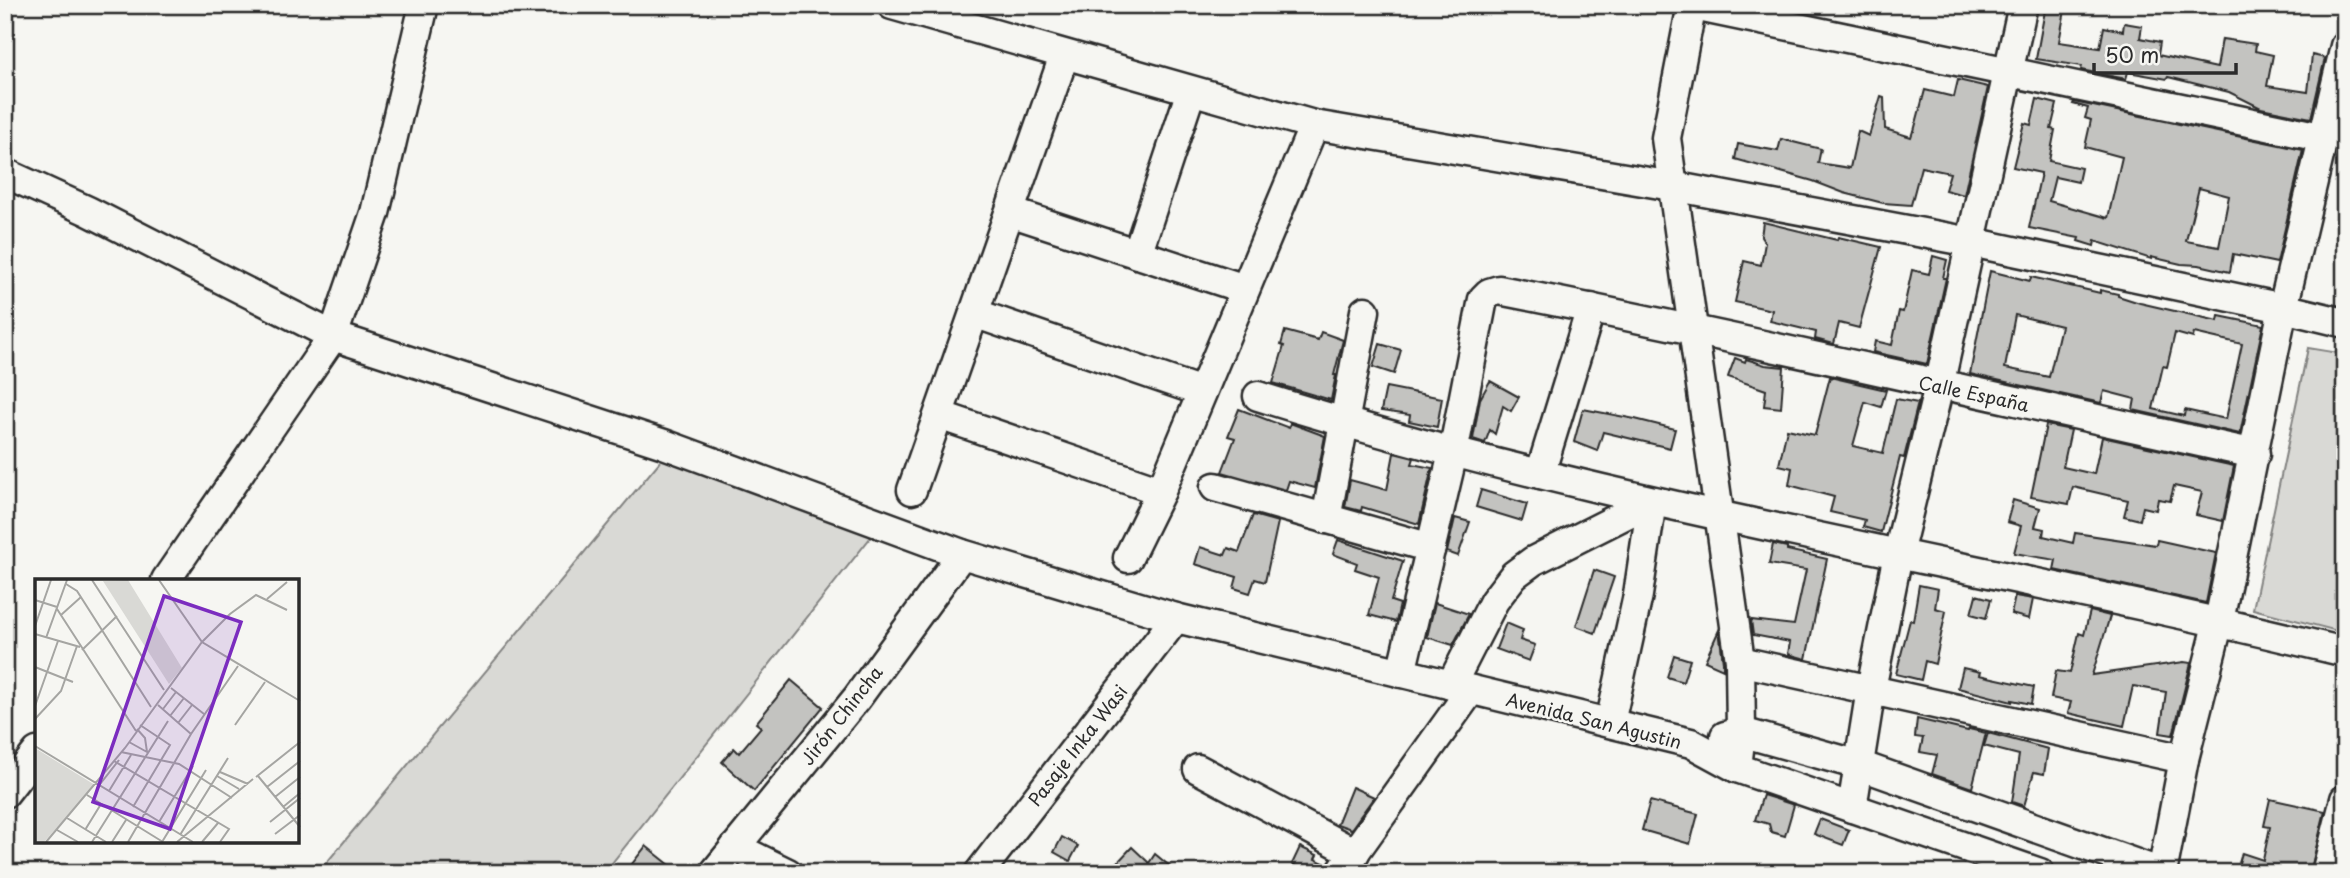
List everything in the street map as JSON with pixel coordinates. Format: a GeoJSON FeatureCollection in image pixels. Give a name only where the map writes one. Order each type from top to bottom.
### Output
{"type":"FeatureCollection","features":[{"type":"Feature","properties":{"kind":"street"},"geometry":{"type":"LineString","coordinates":[[167,579],[333,336],[375,213],[424,5]]}},
{"type":"Feature","properties":{"kind":"street"},"geometry":{"type":"LineString","coordinates":[[892,5],[1314,125],[1672,186],[1971,242],[2345,323]]}},
{"type":"Feature","properties":{"kind":"street"},"geometry":{"type":"LineString","coordinates":[[1852,808],[1871,689],[1898,554],[1940,386],[2023,5]]}},
{"type":"Feature","properties":{"kind":"street"},"geometry":{"type":"LineString","coordinates":[[1737,768],[1741,732],[1740,662],[1666,138],[1691,6],[2325,138]]}},
{"type":"Feature","properties":{"kind":"street"},"geometry":{"type":"LineString","coordinates":[[1691,743],[1741,732],[1859,765],[2162,873],[2184,759],[2219,621],[2255,454],[2283,308],[2345,46]]}},
{"type":"Feature","properties":{"kind":"street"},"geometry":{"type":"LineString","coordinates":[[912,490],[1064,56]]}},
{"type":"Feature","properties":{"kind":"street"},"geometry":{"type":"LineString","coordinates":[[1137,254],[1191,90]]}},
{"type":"Feature","properties":{"kind":"street"},"geometry":{"type":"LineString","coordinates":[[1128,558],[1161,491],[1314,125]]}},
{"type":"Feature","properties":{"kind":"street","name":"Avenida San Agustin"},"geometry":{"type":"LineString","coordinates":[[5,173],[88,211],[333,336],[664,444],[962,554],[1176,618],[1691,743],[1737,768],[2040,873]]}},
{"type":"Feature","properties":{"kind":"street"},"geometry":{"type":"LineString","coordinates":[[1010,212],[1245,289]]}},
{"type":"Feature","properties":{"kind":"street","name":"Calle España"},"geometry":{"type":"LineString","coordinates":[[1401,673],[1453,453],[1483,299],[1489,293],[1499,290],[1693,329],[2255,454]]}},
{"type":"Feature","properties":{"kind":"street"},"geometry":{"type":"LineString","coordinates":[[1539,474],[1591,308]]}},
{"type":"Feature","properties":{"kind":"street"},"geometry":{"type":"LineString","coordinates":[[1326,519],[1365,311]]}},
{"type":"Feature","properties":{"kind":"street"},"geometry":{"type":"LineString","coordinates":[[974,313],[1202,392]]}},
{"type":"Feature","properties":{"kind":"street"},"geometry":{"type":"LineString","coordinates":[[1258,396],[1453,453],[1651,502],[2219,621],[2345,652]]}},
{"type":"Feature","properties":{"kind":"street"},"geometry":{"type":"LineString","coordinates":[[939,415],[1161,491]]}},
{"type":"Feature","properties":{"kind":"street"},"geometry":{"type":"LineString","coordinates":[[1215,487],[1431,548]]}},
{"type":"Feature","properties":{"kind":"street"},"geometry":{"type":"LineString","coordinates":[[1198,769],[1348,863],[1461,687],[1494,601],[1514,575],[1533,561],[1651,502]]}},
{"type":"Feature","properties":{"kind":"street"},"geometry":{"type":"LineString","coordinates":[[1610,723],[1638,595],[1651,502]]}},
{"type":"Feature","properties":{"kind":"street","name":"Jirón Chincha"},"geometry":{"type":"LineString","coordinates":[[715,873],[857,698],[962,554]]}},
{"type":"Feature","properties":{"kind":"street","name":"Pasaje Inka Wasi"},"geometry":{"type":"LineString","coordinates":[[979,873],[1176,618]]}},
{"type":"Feature","properties":{"kind":"street"},"geometry":{"type":"LineString","coordinates":[[1740,662],[2184,759]]}},
{"type":"Feature","properties":{"kind":"street"},"geometry":{"type":"LineString","coordinates":[[5,793],[35,755]]}},
{"type":"Feature","properties":{"kind":"street"},"geometry":{"type":"LineString","coordinates":[[2326,873],[2345,799]]}},
{"type":"Feature","properties":{"kind":"street"},"geometry":{"type":"LineString","coordinates":[[735,847],[788,873]]}},
{"type":"Feature","properties":{"kind":"shaded area"},"geometry":{"type":"Polygon","coordinates":[[[2308,348],[2345,354],[2345,633],[2253,609],[2308,348]]]}},
{"type":"Feature","properties":{"kind":"shaded area"},"geometry":{"type":"Polygon","coordinates":[[[671,448],[882,523],[604,873],[318,873],[671,448]]]}},
{"type":"Feature","properties":{"kind":"building"},"geometry":{"type":"Polygon","coordinates":[[[2046,5],[2066,5],[2059,42],[2100,48],[2104,27],[2123,31],[2124,23],[2142,26],[2140,38],[2160,42],[2158,55],[2217,68],[2222,39],[2256,44],[2255,51],[2273,55],[2267,86],[2308,92],[2312,55],[2325,58],[2311,118],[2261,108],[2229,92],[2168,77],[2167,79],[2128,72],[2126,79],[2081,70],[2082,66],[2036,59],[2046,5]]]}},
{"type":"Feature","properties":{"kind":"building"},"geometry":{"type":"Polygon","coordinates":[[[1958,80],[1988,87],[1964,195],[1945,190],[1950,173],[1921,167],[1911,205],[1883,203],[1844,193],[1813,181],[1735,159],[1738,144],[1778,151],[1781,139],[1821,149],[1818,163],[1850,168],[1858,131],[1869,136],[1881,96],[1884,97],[1885,129],[1911,137],[1925,90],[1954,97],[1958,80]]]}},
{"type":"Feature","properties":{"kind":"building"},"geometry":{"type":"Polygon","coordinates":[[[2037,99],[2057,104],[2051,129],[2055,130],[2049,161],[2081,168],[2078,182],[2055,177],[2049,201],[2108,218],[2122,157],[2085,147],[2091,120],[2085,118],[2088,108],[2073,104],[2074,102],[2303,150],[2277,263],[2233,254],[2230,272],[2151,259],[2095,241],[2094,246],[2078,241],[2079,238],[2029,228],[2041,173],[2013,167],[2024,123],[2031,125],[2037,99]],[[2199,188],[2186,241],[2219,247],[2229,196],[2199,188]]]}},
{"type":"Feature","properties":{"kind":"building"},"geometry":{"type":"Polygon","coordinates":[[[1763,222],[1837,240],[1838,237],[1881,247],[1859,328],[1839,323],[1834,344],[1815,339],[1816,332],[1770,321],[1772,310],[1735,302],[1744,261],[1761,265],[1765,243],[1761,237],[1763,222]]]}},
{"type":"Feature","properties":{"kind":"building"},"geometry":{"type":"Polygon","coordinates":[[[1933,256],[1947,260],[1943,278],[1946,278],[1927,364],[1873,352],[1875,341],[1892,345],[1899,311],[1903,312],[1912,270],[1929,274],[1933,256]]]}},
{"type":"Feature","properties":{"kind":"building"},"geometry":{"type":"Polygon","coordinates":[[[1990,271],[2030,281],[2031,277],[2100,293],[2100,290],[2140,303],[2218,321],[2219,316],[2263,325],[2240,434],[2133,410],[2135,399],[2104,391],[2101,403],[1970,374],[1990,271]],[[2015,315],[2005,368],[2049,377],[2061,326],[2015,315]],[[2175,333],[2167,367],[2163,366],[2153,409],[2184,416],[2185,410],[2226,419],[2242,344],[2194,333],[2193,338],[2175,333]]]}},
{"type":"Feature","properties":{"kind":"building"},"geometry":{"type":"Polygon","coordinates":[[[1285,331],[1318,340],[1321,332],[1343,340],[1331,400],[1273,383],[1284,346],[1281,345],[1285,331]]]}},
{"type":"Feature","properties":{"kind":"building"},"geometry":{"type":"Polygon","coordinates":[[[1380,344],[1401,350],[1394,374],[1373,367],[1380,344]]]}},
{"type":"Feature","properties":{"kind":"building"},"geometry":{"type":"Polygon","coordinates":[[[1735,358],[1745,362],[1746,359],[1784,367],[1781,408],[1764,406],[1766,390],[1728,377],[1735,358]]]}},
{"type":"Feature","properties":{"kind":"building"},"geometry":{"type":"Polygon","coordinates":[[[1830,377],[1886,390],[1881,407],[1865,402],[1853,446],[1883,453],[1896,399],[1918,403],[1904,458],[1900,457],[1881,532],[1863,527],[1865,520],[1830,512],[1834,497],[1789,485],[1792,468],[1779,465],[1787,429],[1815,435],[1830,377]]]}},
{"type":"Feature","properties":{"kind":"building"},"geometry":{"type":"Polygon","coordinates":[[[1490,381],[1519,397],[1511,411],[1503,406],[1495,434],[1490,430],[1485,443],[1473,439],[1480,399],[1490,381]]]}},
{"type":"Feature","properties":{"kind":"building"},"geometry":{"type":"Polygon","coordinates":[[[1386,387],[1442,398],[1437,427],[1409,421],[1410,415],[1381,411],[1386,387]]]}},
{"type":"Feature","properties":{"kind":"building"},"geometry":{"type":"Polygon","coordinates":[[[1239,409],[1289,428],[1290,423],[1325,436],[1315,488],[1289,481],[1286,490],[1222,472],[1235,438],[1228,436],[1239,409]]]}},
{"type":"Feature","properties":{"kind":"building"},"geometry":{"type":"Polygon","coordinates":[[[1583,409],[1675,429],[1670,448],[1603,432],[1597,451],[1574,442],[1583,409]]]}},
{"type":"Feature","properties":{"kind":"building"},"geometry":{"type":"Polygon","coordinates":[[[2046,425],[2071,430],[2063,467],[2094,474],[2102,437],[2234,466],[2223,521],[2196,515],[2202,492],[2174,486],[2170,501],[2158,499],[2156,510],[2143,507],[2140,520],[2124,516],[2128,500],[2073,487],[2069,504],[2031,497],[2046,425]]]}},
{"type":"Feature","properties":{"kind":"building"},"geometry":{"type":"Polygon","coordinates":[[[1394,453],[1414,458],[1412,464],[1432,468],[1419,524],[1362,507],[1361,511],[1345,507],[1350,480],[1387,490],[1394,453]]]}},
{"type":"Feature","properties":{"kind":"building"},"geometry":{"type":"Polygon","coordinates":[[[1481,490],[1527,504],[1522,521],[1476,507],[1481,490]]]}},
{"type":"Feature","properties":{"kind":"building"},"geometry":{"type":"Polygon","coordinates":[[[2013,500],[2040,508],[2035,527],[2044,529],[2043,536],[2073,543],[2075,533],[2156,545],[2157,540],[2216,553],[2206,603],[2054,570],[2056,560],[2014,553],[2021,526],[2007,522],[2013,500]]]}},
{"type":"Feature","properties":{"kind":"building"},"geometry":{"type":"Polygon","coordinates":[[[1253,515],[1278,522],[1265,582],[1255,579],[1250,593],[1234,588],[1237,577],[1195,564],[1200,547],[1225,555],[1228,548],[1239,552],[1253,515]]]}},
{"type":"Feature","properties":{"kind":"building"},"geometry":{"type":"Polygon","coordinates":[[[1455,518],[1470,522],[1458,556],[1447,552],[1455,518]]]}},
{"type":"Feature","properties":{"kind":"building"},"geometry":{"type":"Polygon","coordinates":[[[1338,540],[1403,561],[1391,601],[1400,604],[1396,622],[1369,615],[1379,577],[1355,569],[1357,563],[1333,554],[1338,540]]]}},
{"type":"Feature","properties":{"kind":"building"},"geometry":{"type":"Polygon","coordinates":[[[1773,544],[1827,559],[1806,659],[1788,654],[1790,642],[1753,635],[1751,620],[1794,625],[1806,570],[1769,564],[1773,544]]]}},
{"type":"Feature","properties":{"kind":"building"},"geometry":{"type":"Polygon","coordinates":[[[1594,570],[1614,577],[1595,633],[1576,626],[1594,570]]]}},
{"type":"Feature","properties":{"kind":"building"},"geometry":{"type":"Polygon","coordinates":[[[1919,585],[1938,589],[1935,608],[1946,611],[1935,664],[1925,661],[1921,680],[1896,674],[1910,620],[1913,621],[1919,585]]]}},
{"type":"Feature","properties":{"kind":"building"},"geometry":{"type":"Polygon","coordinates":[[[1976,595],[1991,599],[1986,618],[1971,614],[1976,595]]]}},
{"type":"Feature","properties":{"kind":"building"},"geometry":{"type":"Polygon","coordinates":[[[2015,596],[2033,599],[2029,619],[2011,614],[2015,596]]]}},
{"type":"Feature","properties":{"kind":"building"},"geometry":{"type":"Polygon","coordinates":[[[1435,603],[1469,614],[1453,645],[1427,637],[1435,603]]]}},
{"type":"Feature","properties":{"kind":"building"},"geometry":{"type":"Polygon","coordinates":[[[2090,611],[2110,616],[2092,675],[2191,663],[2173,735],[2160,733],[2166,692],[2133,686],[2124,726],[2068,713],[2071,702],[2051,698],[2056,671],[2070,673],[2079,633],[2084,635],[2090,611]]]}},
{"type":"Feature","properties":{"kind":"building"},"geometry":{"type":"Polygon","coordinates":[[[1506,623],[1523,630],[1520,640],[1535,645],[1529,661],[1496,649],[1506,623]]]}},
{"type":"Feature","properties":{"kind":"building"},"geometry":{"type":"Polygon","coordinates":[[[1719,630],[1723,662],[1723,669],[1705,661],[1719,630]]]}},
{"type":"Feature","properties":{"kind":"building"},"geometry":{"type":"Polygon","coordinates":[[[1674,655],[1690,660],[1683,682],[1667,677],[1674,655]]]}},
{"type":"Feature","properties":{"kind":"building"},"geometry":{"type":"Polygon","coordinates":[[[1963,668],[1980,672],[1979,675],[2034,687],[2031,704],[2012,702],[1958,688],[1963,668]]]}},
{"type":"Feature","properties":{"kind":"building"},"geometry":{"type":"Polygon","coordinates":[[[791,680],[823,707],[754,791],[722,762],[734,748],[739,753],[761,727],[756,723],[791,680]]]}},
{"type":"Feature","properties":{"kind":"building"},"geometry":{"type":"Polygon","coordinates":[[[1917,719],[1986,733],[1972,788],[1932,774],[1937,755],[1920,752],[1923,738],[1915,737],[1917,719]]]}},
{"type":"Feature","properties":{"kind":"building"},"geometry":{"type":"Polygon","coordinates":[[[1988,733],[2048,749],[2044,774],[2034,772],[2024,806],[2012,802],[2019,755],[1984,746],[1988,733]]]}},
{"type":"Feature","properties":{"kind":"building"},"geometry":{"type":"Polygon","coordinates":[[[1352,787],[1374,797],[1351,829],[1337,824],[1352,787]]]}},
{"type":"Feature","properties":{"kind":"building"},"geometry":{"type":"Polygon","coordinates":[[[1763,795],[1794,805],[1785,836],[1771,832],[1769,824],[1755,820],[1763,795]]]}},
{"type":"Feature","properties":{"kind":"building"},"geometry":{"type":"Polygon","coordinates":[[[2270,799],[2325,811],[2310,873],[2236,873],[2242,853],[2263,860],[2270,827],[2264,826],[2270,799]]]}},
{"type":"Feature","properties":{"kind":"building"},"geometry":{"type":"Polygon","coordinates":[[[1650,801],[1698,814],[1690,844],[1642,830],[1650,801]]]}},
{"type":"Feature","properties":{"kind":"building"},"geometry":{"type":"Polygon","coordinates":[[[1820,819],[1849,830],[1843,845],[1814,834],[1820,819]]]}},
{"type":"Feature","properties":{"kind":"building"},"geometry":{"type":"Polygon","coordinates":[[[1062,837],[1078,846],[1070,861],[1054,852],[1062,837]]]}},
{"type":"Feature","properties":{"kind":"building"},"geometry":{"type":"Polygon","coordinates":[[[646,846],[680,873],[625,873],[646,846]]]}},
{"type":"Feature","properties":{"kind":"building"},"geometry":{"type":"Polygon","coordinates":[[[1132,847],[1149,863],[1155,854],[1178,873],[1132,873],[1116,864],[1132,847]]]}},
{"type":"Feature","properties":{"kind":"building"},"geometry":{"type":"Polygon","coordinates":[[[1300,847],[1317,855],[1315,859],[1326,864],[1324,873],[1310,873],[1292,864],[1300,847]]]}}]}
